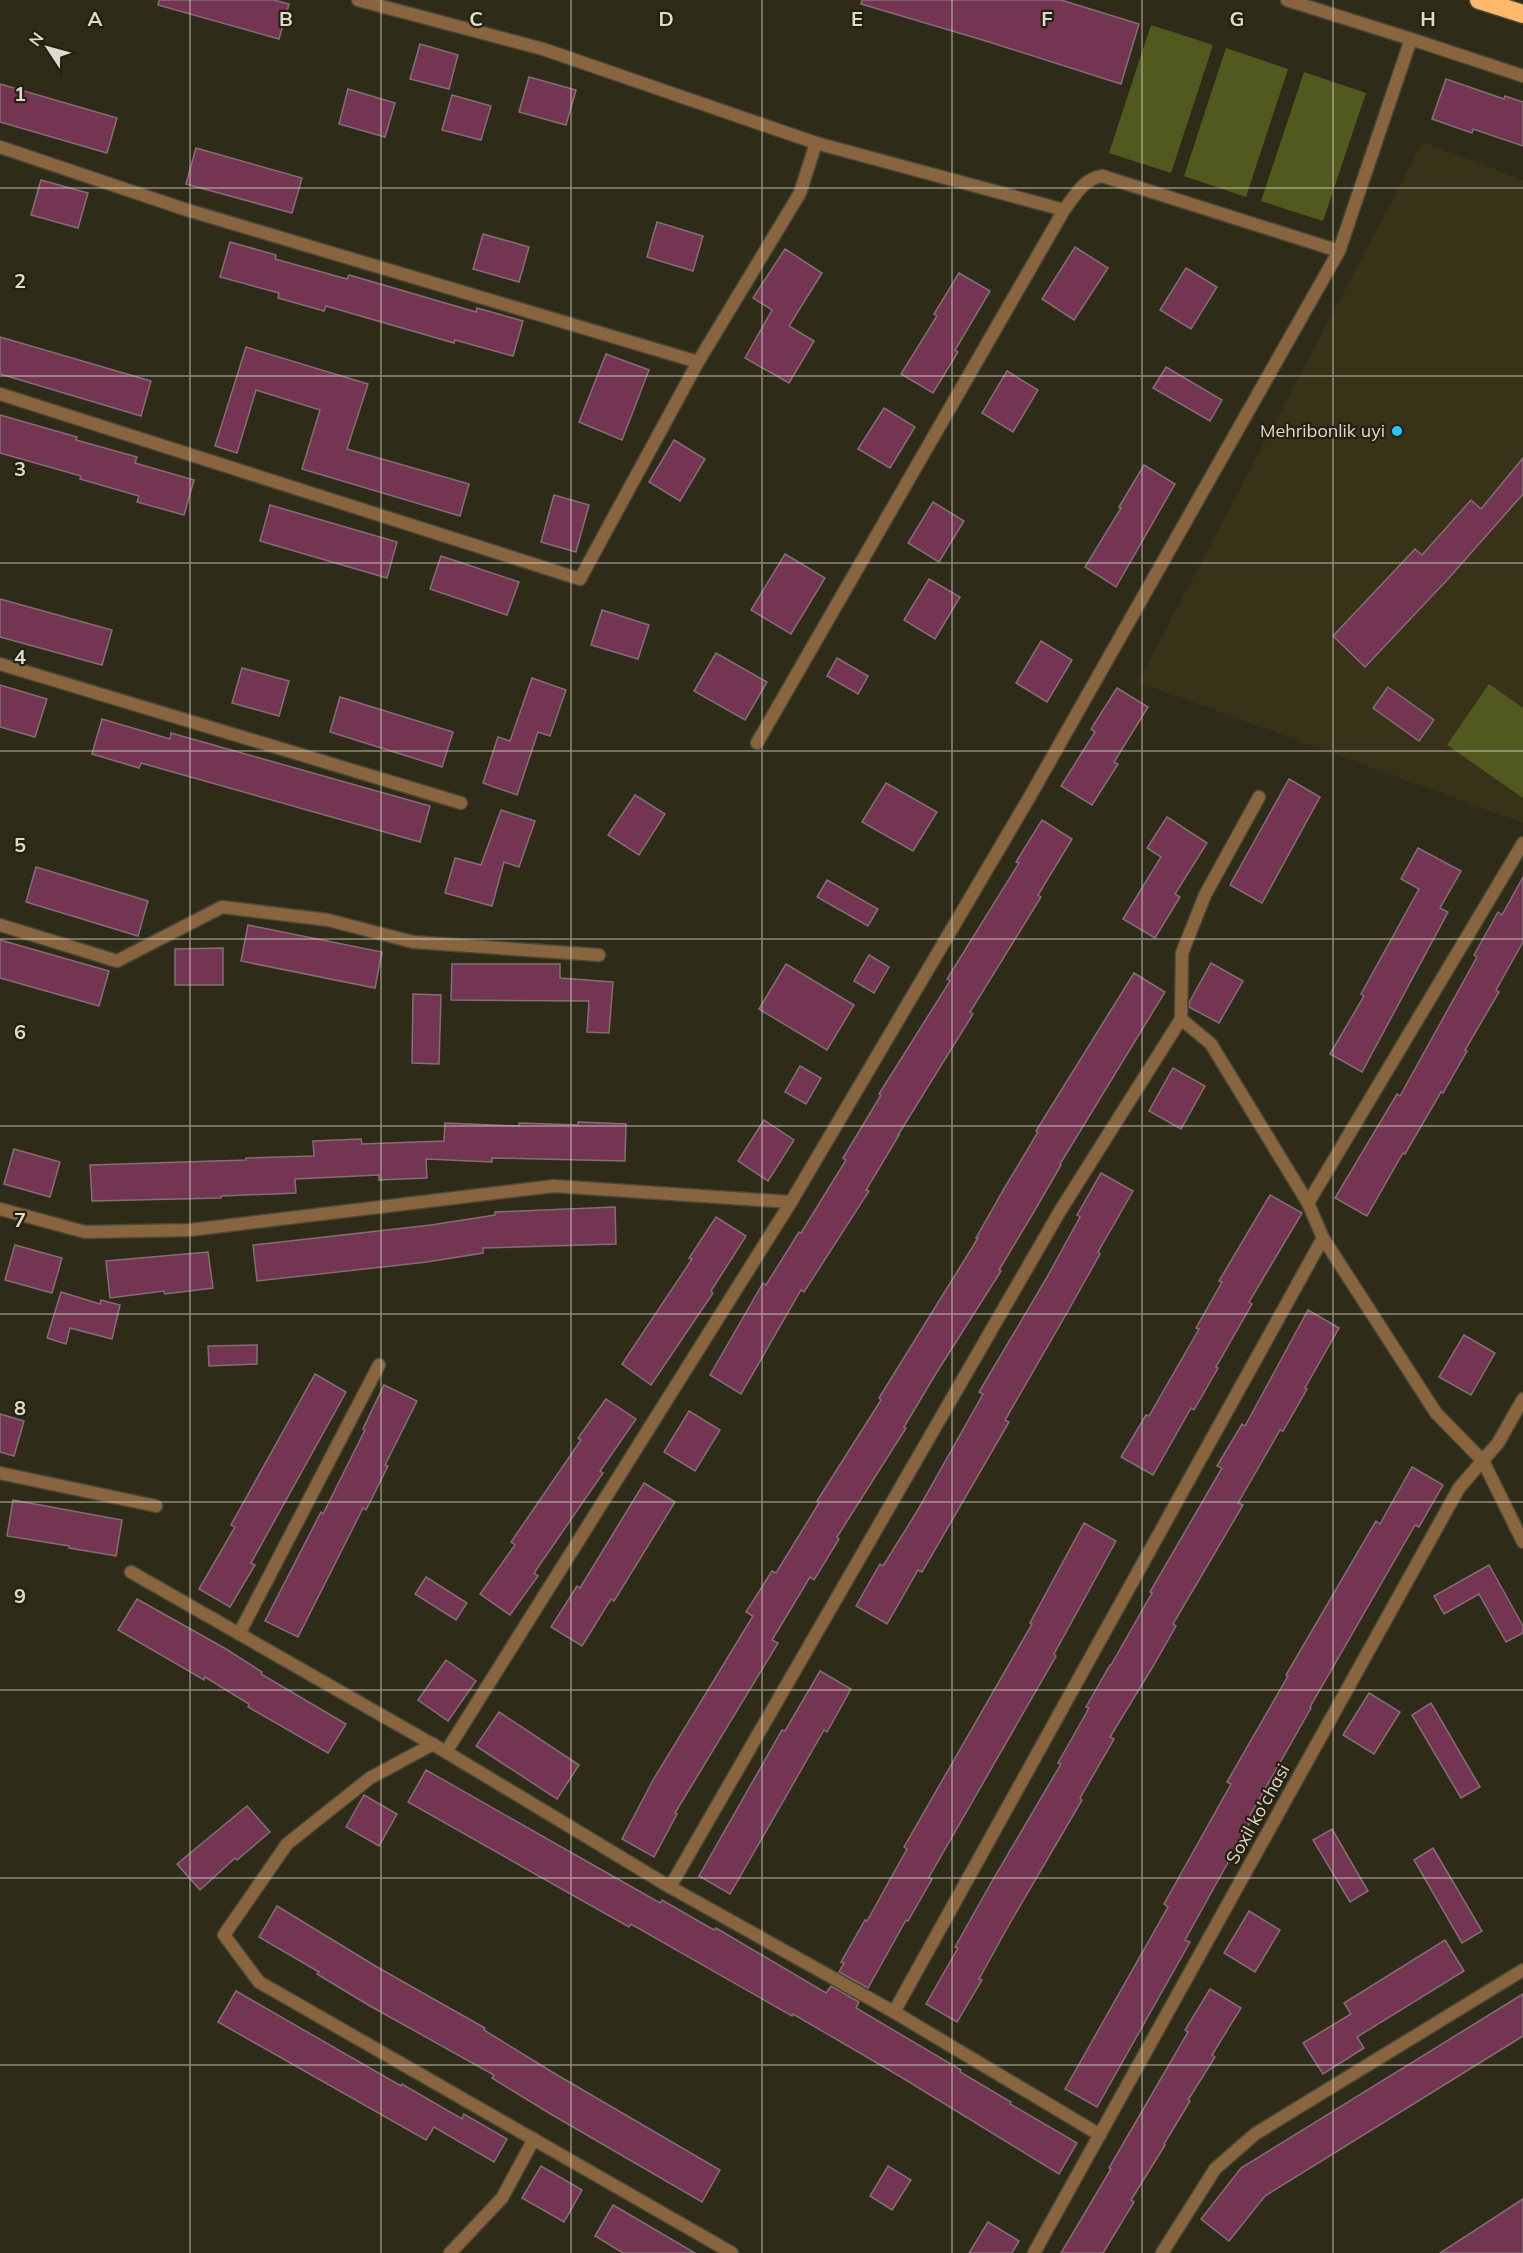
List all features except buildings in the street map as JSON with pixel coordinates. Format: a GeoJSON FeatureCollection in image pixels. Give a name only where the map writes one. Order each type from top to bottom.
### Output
{"type":"FeatureCollection","features":[{"type":"Feature","properties":{"kind":"highway"},"geometry":{"type":"LineString","coordinates":[[1479,0],[1523,14]]}},
{"type":"Feature","properties":{"kind":"street"},"geometry":{"type":"LineString","coordinates":[[358,0],[543,50],[816,143],[1064,210]]}},
{"type":"Feature","properties":{"kind":"street"},"geometry":{"type":"LineString","coordinates":[[1287,0],[1523,76]]}},
{"type":"Feature","properties":{"kind":"street"},"geometry":{"type":"LineString","coordinates":[[446,1752],[791,1202],[1029,798],[1339,251],[1411,39]]}},
{"type":"Feature","properties":{"kind":"street"},"geometry":{"type":"LineString","coordinates":[[0,394],[580,579],[698,362],[800,193],[816,143]]}},
{"type":"Feature","properties":{"kind":"street"},"geometry":{"type":"LineString","coordinates":[[0,147],[184,209],[698,362]]}},
{"type":"Feature","properties":{"kind":"street"},"geometry":{"type":"LineString","coordinates":[[756,743],[1064,210],[1085,182],[1102,176],[1339,251]]}},
{"type":"Feature","properties":{"kind":"street"},"geometry":{"type":"LineString","coordinates":[[0,663],[461,803]]}},
{"type":"Feature","properties":{"kind":"street"},"geometry":{"type":"LineString","coordinates":[[670,1887],[1060,1211],[1180,1019],[1182,954],[1205,895],[1259,797]]}},
{"type":"Feature","properties":{"kind":"street"},"geometry":{"type":"LineString","coordinates":[[1308,1203],[1523,843]]}},
{"type":"Feature","properties":{"kind":"street"},"geometry":{"type":"LineString","coordinates":[[0,925],[117,961],[222,907],[328,920],[413,942],[599,955]]}},
{"type":"Feature","properties":{"kind":"street"},"geometry":{"type":"LineString","coordinates":[[1180,1019],[1211,1044],[1308,1203],[1323,1238],[1436,1413],[1483,1461],[1523,1542]]}},
{"type":"Feature","properties":{"kind":"street"},"geometry":{"type":"LineString","coordinates":[[0,1209],[85,1232],[190,1230],[554,1186],[791,1202]]}},
{"type":"Feature","properties":{"kind":"street"},"geometry":{"type":"LineString","coordinates":[[894,2012],[1323,1238]]}},
{"type":"Feature","properties":{"kind":"street"},"geometry":{"type":"LineString","coordinates":[[239,1634],[379,1365]]}},
{"type":"Feature","properties":{"kind":"street","name":"Soxil ko'chasi"},"geometry":{"type":"LineString","coordinates":[[1034,2253],[1460,1488],[1498,1443],[1523,1399]]}},
{"type":"Feature","properties":{"kind":"street"},"geometry":{"type":"LineString","coordinates":[[0,1473],[156,1506]]}},
{"type":"Feature","properties":{"kind":"street"},"geometry":{"type":"LineString","coordinates":[[131,1572],[433,1744],[670,1887],[894,2012],[1100,2135]]}},
{"type":"Feature","properties":{"kind":"street"},"geometry":{"type":"LineString","coordinates":[[433,1744],[370,1778],[287,1844],[224,1935],[260,1982],[732,2253]]}},
{"type":"Feature","properties":{"kind":"street"},"geometry":{"type":"LineString","coordinates":[[1162,2253],[1215,2169],[1255,2134],[1523,1970]]}},
{"type":"Feature","properties":{"kind":"street"},"geometry":{"type":"LineString","coordinates":[[450,2253],[502,2198],[534,2139]]}},
{"type":"Feature","properties":{"kind":"shaded area","name":"Mehribonlik uyi"},"geometry":{"type":"Polygon","coordinates":[[[1423,142],[1523,180],[1523,823],[1138,682],[1423,142]]]}},
{"type":"Feature","properties":{"kind":"green space"},"geometry":{"type":"Polygon","coordinates":[[[1151,25],[1213,45],[1171,173],[1109,153],[1151,25]]]}},
{"type":"Feature","properties":{"kind":"green space"},"geometry":{"type":"Polygon","coordinates":[[[1226,48],[1288,69],[1246,197],[1184,176],[1226,48]]]}},
{"type":"Feature","properties":{"kind":"green space"},"geometry":{"type":"Polygon","coordinates":[[[1304,72],[1366,93],[1323,221],[1261,201],[1304,72]]]}},
{"type":"Feature","properties":{"kind":"green space"},"geometry":{"type":"Polygon","coordinates":[[[1489,684],[1523,708],[1523,798],[1447,745],[1489,684]]]}},
{"type":"Feature","properties":{"kind":"place","name":"Mehribonlik uyi"},"geometry":{"type":"Point","coordinates":[1397,431]}}]}
